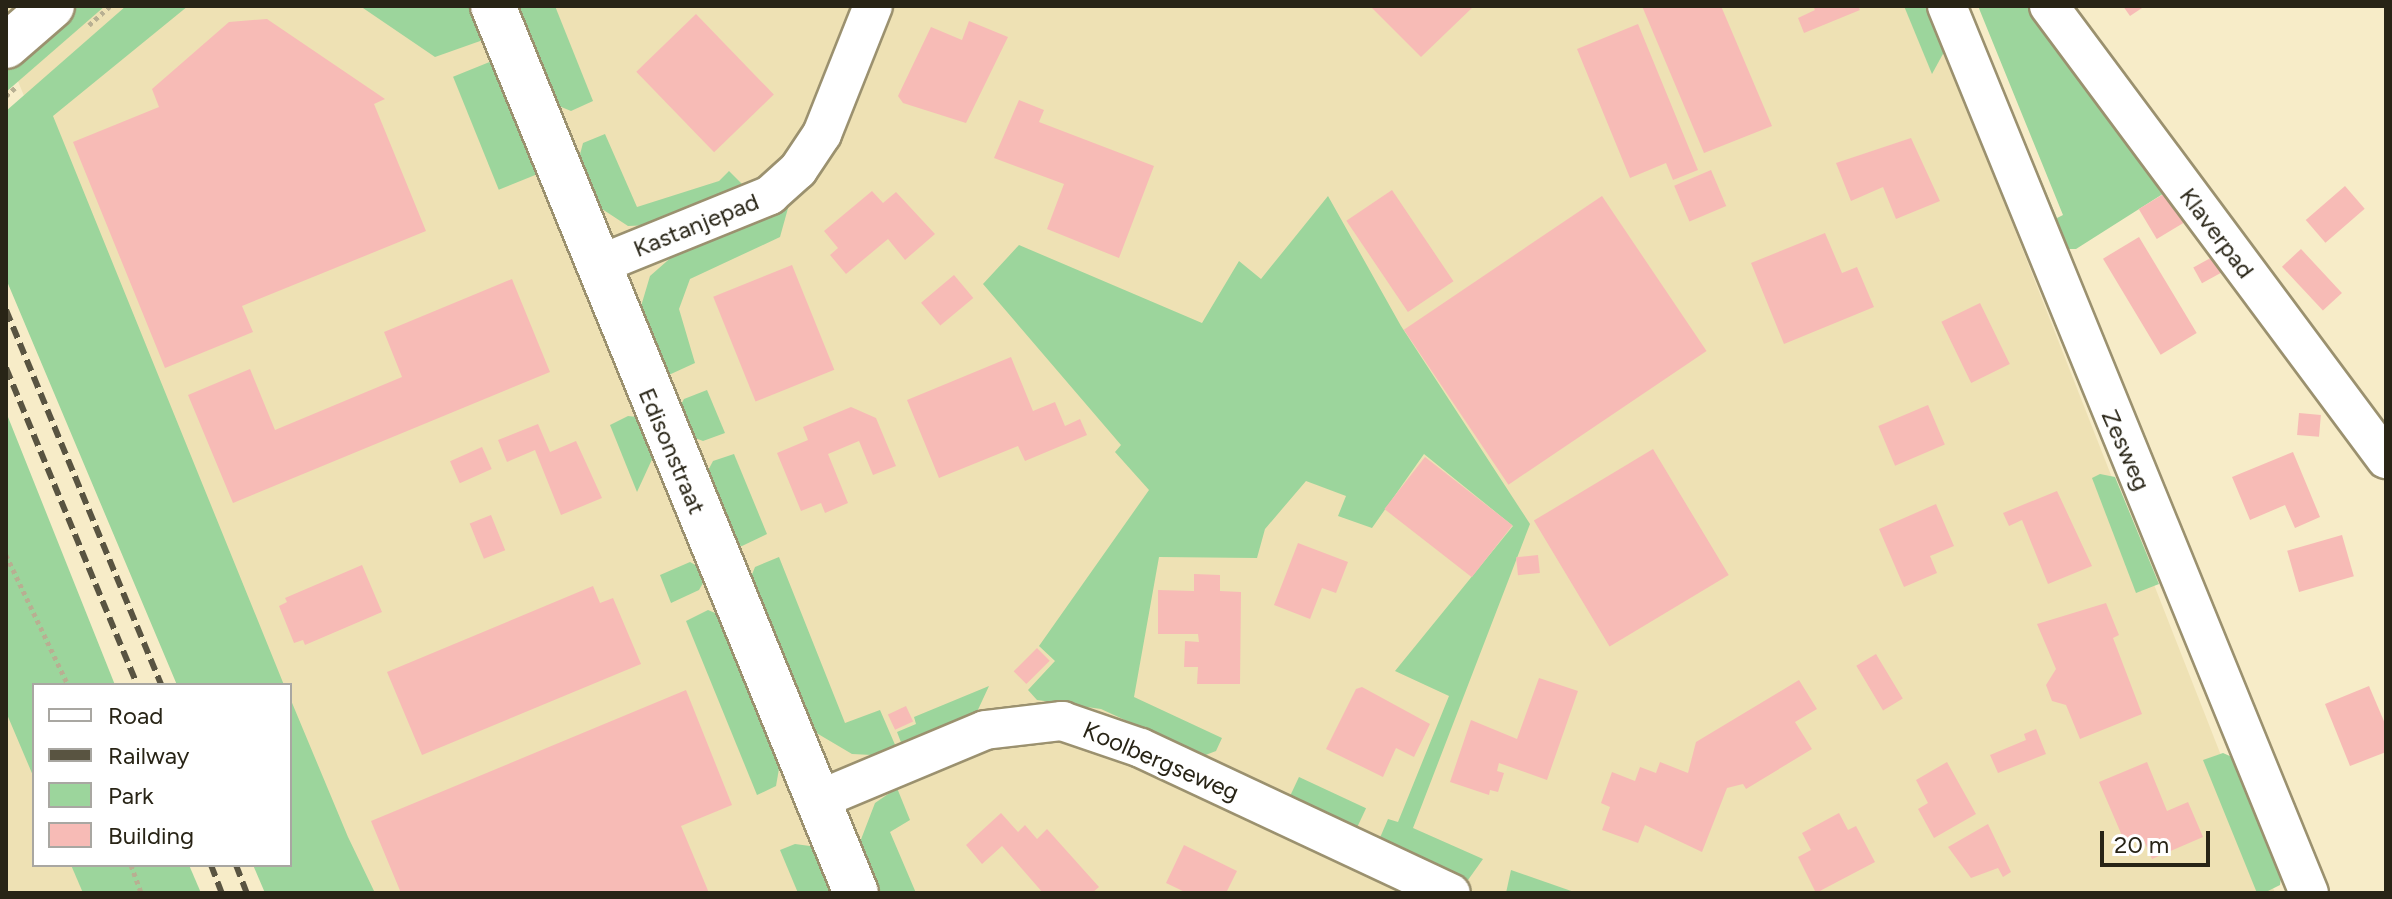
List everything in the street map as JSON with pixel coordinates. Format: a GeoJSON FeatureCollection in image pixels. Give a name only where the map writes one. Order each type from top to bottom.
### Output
{"type":"FeatureCollection","features":[{"type":"Feature","properties":{"kind":"street"},"geometry":{"type":"LineString","coordinates":[[6,46],[52,6]]}},
{"type":"Feature","properties":{"kind":"street","name":"Edisonstraat"},"geometry":{"type":"LineString","coordinates":[[493,6],[856,893]]}},
{"type":"Feature","properties":{"kind":"street","name":"Kastanjepad"},"geometry":{"type":"LineString","coordinates":[[598,265],[770,195],[798,170],[822,134],[873,6]]}},
{"type":"Feature","properties":{"kind":"street","name":"Zesweg"},"geometry":{"type":"LineString","coordinates":[[1947,6],[2309,893]]}},
{"type":"Feature","properties":{"kind":"street","name":"Klaverpad"},"geometry":{"type":"LineString","coordinates":[[2049,6],[2386,459]]}},
{"type":"Feature","properties":{"kind":"street","name":"Koolbergseweg"},"geometry":{"type":"LineString","coordinates":[[818,800],[985,730],[1062,721],[1141,748],[1451,893]]}},
{"type":"Feature","properties":{"kind":"path"},"geometry":{"type":"LineString","coordinates":[[6,555],[67,683]]}},
{"type":"Feature","properties":{"kind":"path"},"geometry":{"type":"LineString","coordinates":[[132,867],[141,893]]}},
{"type":"Feature","properties":{"kind":"shaded area"},"geometry":{"type":"Polygon","coordinates":[[[6,6],[1927,6],[2275,893],[351,893],[292,750],[292,683],[265,683],[6,52],[6,6]]]}},
{"type":"Feature","properties":{"kind":"shaded area"},"geometry":{"type":"Polygon","coordinates":[[[6,528],[34,683],[32,867],[143,867],[154,893],[6,893],[6,528]]]}},
{"type":"Feature","properties":{"kind":"green space"},"geometry":{"type":"Polygon","coordinates":[[[78,6],[105,6],[6,92],[6,71],[78,6]]]}},
{"type":"Feature","properties":{"kind":"green space"},"geometry":{"type":"Polygon","coordinates":[[[126,6],[188,6],[53,116],[283,683],[176,683],[6,279],[6,111],[126,6]]]}},
{"type":"Feature","properties":{"kind":"green space"},"geometry":{"type":"Polygon","coordinates":[[[360,6],[470,6],[483,40],[435,57],[360,6]]]}},
{"type":"Feature","properties":{"kind":"green space"},"geometry":{"type":"Polygon","coordinates":[[[514,6],[555,6],[593,101],[571,111],[554,104],[514,6]]]}},
{"type":"Feature","properties":{"kind":"green space"},"geometry":{"type":"Polygon","coordinates":[[[1904,6],[1925,6],[1944,52],[1932,74],[1904,6]]]}},
{"type":"Feature","properties":{"kind":"green space"},"geometry":{"type":"Polygon","coordinates":[[[1967,6],[2057,218],[2063,215],[1978,6],[2041,6],[2169,190],[2076,249],[2064,249],[1967,6]]]}},
{"type":"Feature","properties":{"kind":"green space"},"geometry":{"type":"Polygon","coordinates":[[[492,61],[538,174],[499,190],[453,77],[492,61]]]}},
{"type":"Feature","properties":{"kind":"green space"},"geometry":{"type":"Polygon","coordinates":[[[605,134],[637,207],[719,181],[729,171],[747,189],[653,225],[628,226],[602,209],[578,162],[583,143],[605,134]]]}},
{"type":"Feature","properties":{"kind":"green space"},"geometry":{"type":"Polygon","coordinates":[[[1328,196],[1401,326],[1530,524],[1413,828],[1483,859],[1468,880],[1379,840],[1388,819],[1398,822],[1449,696],[1395,671],[1513,526],[1424,454],[1372,528],[1338,516],[1346,496],[1306,481],[1265,529],[1257,558],[1159,557],[1134,697],[1222,738],[1216,751],[1203,756],[1101,709],[1037,700],[1028,690],[1055,661],[1039,646],[1149,490],[1115,452],[1121,445],[983,284],[1019,245],[1202,323],[1239,261],[1261,279],[1328,196]]]}},
{"type":"Feature","properties":{"kind":"green space"},"geometry":{"type":"Polygon","coordinates":[[[790,201],[780,237],[690,279],[679,309],[695,363],[660,379],[639,313],[650,276],[683,247],[790,201]]]}},
{"type":"Feature","properties":{"kind":"green space"},"geometry":{"type":"Polygon","coordinates":[[[707,390],[725,433],[703,441],[684,434],[676,414],[684,399],[707,390]]]}},
{"type":"Feature","properties":{"kind":"green space"},"geometry":{"type":"Polygon","coordinates":[[[6,412],[114,683],[32,683],[32,773],[6,712],[6,412]]]}},
{"type":"Feature","properties":{"kind":"green space"},"geometry":{"type":"Polygon","coordinates":[[[628,416],[637,417],[654,455],[637,492],[610,425],[628,416]]]}},
{"type":"Feature","properties":{"kind":"green space"},"geometry":{"type":"Polygon","coordinates":[[[734,454],[767,534],[742,546],[731,545],[704,478],[713,461],[734,454]]]}},
{"type":"Feature","properties":{"kind":"green space"},"geometry":{"type":"Polygon","coordinates":[[[2100,474],[2115,477],[2159,584],[2136,593],[2092,478],[2100,474]]]}},
{"type":"Feature","properties":{"kind":"green space"},"geometry":{"type":"Polygon","coordinates":[[[779,557],[845,723],[880,710],[896,747],[872,755],[852,754],[808,728],[747,587],[755,567],[779,557]]]}},
{"type":"Feature","properties":{"kind":"green space"},"geometry":{"type":"Polygon","coordinates":[[[690,562],[699,567],[703,583],[699,590],[671,603],[660,575],[690,562]]]}},
{"type":"Feature","properties":{"kind":"green space"},"geometry":{"type":"Polygon","coordinates":[[[708,610],[720,615],[781,757],[776,786],[757,795],[686,621],[708,610]]]}},
{"type":"Feature","properties":{"kind":"green space"},"geometry":{"type":"Polygon","coordinates":[[[989,686],[976,714],[902,745],[897,732],[916,724],[914,717],[989,686]]]}},
{"type":"Feature","properties":{"kind":"green space"},"geometry":{"type":"Polygon","coordinates":[[[292,703],[375,893],[265,893],[254,867],[292,867],[292,703]]]}},
{"type":"Feature","properties":{"kind":"green space"},"geometry":{"type":"Polygon","coordinates":[[[2223,753],[2232,757],[2281,877],[2280,885],[2264,893],[2257,893],[2203,760],[2223,753]]]}},
{"type":"Feature","properties":{"kind":"green space"},"geometry":{"type":"Polygon","coordinates":[[[1299,777],[1366,808],[1356,829],[1289,798],[1299,777]]]}},
{"type":"Feature","properties":{"kind":"green space"},"geometry":{"type":"Polygon","coordinates":[[[897,788],[910,820],[890,832],[916,893],[873,893],[858,859],[860,842],[875,803],[897,788]]]}},
{"type":"Feature","properties":{"kind":"green space"},"geometry":{"type":"Polygon","coordinates":[[[795,844],[810,846],[819,855],[834,893],[798,893],[780,850],[795,844]]]}},
{"type":"Feature","properties":{"kind":"green space"},"geometry":{"type":"Polygon","coordinates":[[[72,867],[190,867],[201,893],[83,893],[72,867]]]}},
{"type":"Feature","properties":{"kind":"green space"},"geometry":{"type":"Polygon","coordinates":[[[1511,870],[1577,893],[1506,893],[1511,870]]]}},
{"type":"Feature","properties":{"kind":"building"},"geometry":{"type":"Polygon","coordinates":[[[1370,6],[1474,6],[1421,57],[1370,6]]]}},
{"type":"Feature","properties":{"kind":"building"},"geometry":{"type":"Polygon","coordinates":[[[1642,6],[1721,6],[1772,126],[1704,153],[1642,6]]]}},
{"type":"Feature","properties":{"kind":"building"},"geometry":{"type":"Polygon","coordinates":[[[1813,6],[1858,6],[1860,10],[1804,33],[1798,18],[1815,10],[1813,6]]]}},
{"type":"Feature","properties":{"kind":"building"},"geometry":{"type":"Polygon","coordinates":[[[2123,6],[2145,6],[2130,16],[2123,6]]]}},
{"type":"Feature","properties":{"kind":"building"},"geometry":{"type":"Polygon","coordinates":[[[696,14],[774,95],[714,152],[636,72],[696,14]]]}},
{"type":"Feature","properties":{"kind":"building"},"geometry":{"type":"Polygon","coordinates":[[[267,19],[385,99],[374,104],[426,231],[242,306],[253,332],[165,368],[73,142],[159,107],[152,89],[229,22],[267,19]]]}},
{"type":"Feature","properties":{"kind":"building"},"geometry":{"type":"Polygon","coordinates":[[[969,21],[1008,37],[966,123],[903,103],[898,96],[931,27],[962,40],[969,21]]]}},
{"type":"Feature","properties":{"kind":"building"},"geometry":{"type":"Polygon","coordinates":[[[1638,24],[1698,170],[1673,180],[1666,163],[1630,178],[1577,49],[1638,24]]]}},
{"type":"Feature","properties":{"kind":"building"},"geometry":{"type":"Polygon","coordinates":[[[1019,100],[1044,110],[1039,122],[1154,166],[1119,258],[1047,229],[1064,184],[994,158],[1019,100]]]}},
{"type":"Feature","properties":{"kind":"building"},"geometry":{"type":"Polygon","coordinates":[[[1911,138],[1940,201],[1896,219],[1883,187],[1851,201],[1836,163],[1911,138]]]}},
{"type":"Feature","properties":{"kind":"building"},"geometry":{"type":"Polygon","coordinates":[[[1711,170],[1726,206],[1689,222],[1674,186],[1711,170]]]}},
{"type":"Feature","properties":{"kind":"building"},"geometry":{"type":"Polygon","coordinates":[[[2345,186],[2365,209],[2325,243],[2306,220],[2345,186]]]}},
{"type":"Feature","properties":{"kind":"building"},"geometry":{"type":"Polygon","coordinates":[[[1392,190],[1454,281],[1408,312],[1346,221],[1392,190]]]}},
{"type":"Feature","properties":{"kind":"building"},"geometry":{"type":"Polygon","coordinates":[[[872,191],[883,203],[896,192],[935,234],[905,260],[888,239],[846,274],[830,255],[838,248],[824,231],[872,191]]]}},
{"type":"Feature","properties":{"kind":"building"},"geometry":{"type":"Polygon","coordinates":[[[2167,192],[2185,222],[2157,239],[2139,209],[2167,192]]]}},
{"type":"Feature","properties":{"kind":"building"},"geometry":{"type":"Polygon","coordinates":[[[1602,196],[1707,351],[1508,485],[1404,330],[1602,196]]]}},
{"type":"Feature","properties":{"kind":"building"},"geometry":{"type":"Polygon","coordinates":[[[1825,233],[1842,273],[1857,267],[1874,307],[1784,344],[1751,263],[1825,233]]]}},
{"type":"Feature","properties":{"kind":"building"},"geometry":{"type":"Polygon","coordinates":[[[2139,237],[2197,333],[2161,355],[2103,259],[2139,237]]]}},
{"type":"Feature","properties":{"kind":"building"},"geometry":{"type":"Polygon","coordinates":[[[2301,249],[2342,293],[2323,311],[2282,267],[2301,249]]]}},
{"type":"Feature","properties":{"kind":"building"},"geometry":{"type":"Polygon","coordinates":[[[2216,255],[2225,271],[2202,283],[2193,268],[2216,255]]]}},
{"type":"Feature","properties":{"kind":"building"},"geometry":{"type":"Polygon","coordinates":[[[792,265],[834,370],[756,402],[713,297],[792,265]]]}},
{"type":"Feature","properties":{"kind":"building"},"geometry":{"type":"Polygon","coordinates":[[[954,275],[973,298],[940,326],[921,303],[954,275]]]}},
{"type":"Feature","properties":{"kind":"building"},"geometry":{"type":"Polygon","coordinates":[[[512,279],[550,372],[233,503],[188,395],[250,369],[275,430],[402,377],[384,332],[512,279]]]}},
{"type":"Feature","properties":{"kind":"building"},"geometry":{"type":"Polygon","coordinates":[[[1980,303],[2010,364],[1971,383],[1941,322],[1980,303]]]}},
{"type":"Feature","properties":{"kind":"building"},"geometry":{"type":"Polygon","coordinates":[[[1011,357],[1033,411],[1055,402],[1065,426],[1080,419],[1087,435],[1025,461],[1018,446],[939,478],[907,400],[1011,357]]]}},
{"type":"Feature","properties":{"kind":"building"},"geometry":{"type":"Polygon","coordinates":[[[1928,405],[1945,445],[1895,466],[1878,426],[1928,405]]]}},
{"type":"Feature","properties":{"kind":"building"},"geometry":{"type":"Polygon","coordinates":[[[851,407],[876,418],[896,466],[873,475],[859,441],[828,454],[848,503],[825,513],[821,503],[801,511],[777,453],[808,440],[803,427],[851,407]]]}},
{"type":"Feature","properties":{"kind":"building"},"geometry":{"type":"Polygon","coordinates":[[[2299,413],[2321,415],[2319,437],[2297,435],[2299,413]]]}},
{"type":"Feature","properties":{"kind":"building"},"geometry":{"type":"Polygon","coordinates":[[[538,424],[550,452],[576,441],[602,498],[561,515],[535,450],[507,462],[498,440],[538,424]]]}},
{"type":"Feature","properties":{"kind":"building"},"geometry":{"type":"Polygon","coordinates":[[[482,447],[492,469],[460,483],[450,461],[482,447]]]}},
{"type":"Feature","properties":{"kind":"building"},"geometry":{"type":"Polygon","coordinates":[[[1653,449],[1729,575],[1610,647],[1534,521],[1653,449]]]}},
{"type":"Feature","properties":{"kind":"building"},"geometry":{"type":"Polygon","coordinates":[[[2293,452],[2320,517],[2295,528],[2285,505],[2250,520],[2232,477],[2293,452]]]}},
{"type":"Feature","properties":{"kind":"building"},"geometry":{"type":"Polygon","coordinates":[[[1425,457],[1512,525],[1472,577],[1384,509],[1425,457]]]}},
{"type":"Feature","properties":{"kind":"building"},"geometry":{"type":"Polygon","coordinates":[[[2057,491],[2092,566],[2048,584],[2022,520],[2009,526],[2003,513],[2057,491]]]}},
{"type":"Feature","properties":{"kind":"building"},"geometry":{"type":"Polygon","coordinates":[[[1936,504],[1954,546],[1930,556],[1937,573],[1904,587],[1879,529],[1936,504]]]}},
{"type":"Feature","properties":{"kind":"building"},"geometry":{"type":"Polygon","coordinates":[[[491,515],[505,550],[484,559],[470,524],[491,515]]]}},
{"type":"Feature","properties":{"kind":"building"},"geometry":{"type":"Polygon","coordinates":[[[2342,535],[2354,576],[2299,592],[2287,551],[2342,535]]]}},
{"type":"Feature","properties":{"kind":"building"},"geometry":{"type":"Polygon","coordinates":[[[1298,543],[1348,562],[1336,593],[1322,588],[1310,619],[1274,605],[1298,543]]]}},
{"type":"Feature","properties":{"kind":"building"},"geometry":{"type":"Polygon","coordinates":[[[1538,555],[1540,573],[1518,575],[1516,557],[1538,555]]]}},
{"type":"Feature","properties":{"kind":"building"},"geometry":{"type":"Polygon","coordinates":[[[362,565],[382,612],[305,645],[303,640],[294,643],[279,606],[287,602],[285,598],[362,565]]]}},
{"type":"Feature","properties":{"kind":"building"},"geometry":{"type":"Polygon","coordinates":[[[1194,574],[1220,575],[1220,591],[1241,592],[1240,684],[1197,684],[1198,667],[1184,667],[1185,641],[1199,642],[1198,634],[1158,634],[1158,590],[1194,591],[1194,574]]]}},
{"type":"Feature","properties":{"kind":"building"},"geometry":{"type":"Polygon","coordinates":[[[593,586],[600,603],[613,598],[641,664],[422,755],[387,672],[593,586]]]}},
{"type":"Feature","properties":{"kind":"building"},"geometry":{"type":"Polygon","coordinates":[[[2106,603],[2119,635],[2113,638],[2142,714],[2080,739],[2066,705],[2052,701],[2046,685],[2056,669],[2037,624],[2106,603]]]}},
{"type":"Feature","properties":{"kind":"building"},"geometry":{"type":"Polygon","coordinates":[[[1037,648],[1050,661],[1026,684],[1014,671],[1037,648]]]}},
{"type":"Feature","properties":{"kind":"building"},"geometry":{"type":"Polygon","coordinates":[[[1876,654],[1903,699],[1883,710],[1856,666],[1876,654]]]}},
{"type":"Feature","properties":{"kind":"building"},"geometry":{"type":"Polygon","coordinates":[[[1539,678],[1578,691],[1547,780],[1499,763],[1497,771],[1504,773],[1498,792],[1490,790],[1489,795],[1450,782],[1471,720],[1517,739],[1539,678]]]}},
{"type":"Feature","properties":{"kind":"building"},"geometry":{"type":"Polygon","coordinates":[[[1799,680],[1817,709],[1795,722],[1812,749],[1746,789],[1743,784],[1727,788],[1702,852],[1645,825],[1638,843],[1602,830],[1610,807],[1601,803],[1612,772],[1635,781],[1640,767],[1656,773],[1660,762],[1688,773],[1696,742],[1799,680]]]}},
{"type":"Feature","properties":{"kind":"building"},"geometry":{"type":"Polygon","coordinates":[[[2369,686],[2386,726],[2386,752],[2350,766],[2325,704],[2369,686]]]}},
{"type":"Feature","properties":{"kind":"building"},"geometry":{"type":"Polygon","coordinates":[[[1362,687],[1430,724],[1414,757],[1396,748],[1383,777],[1326,749],[1356,689],[1362,687]]]}},
{"type":"Feature","properties":{"kind":"building"},"geometry":{"type":"Polygon","coordinates":[[[686,690],[732,805],[681,826],[709,893],[401,893],[371,821],[686,690]]]}},
{"type":"Feature","properties":{"kind":"building"},"geometry":{"type":"Polygon","coordinates":[[[906,706],[913,721],[895,730],[888,714],[906,706]]]}},
{"type":"Feature","properties":{"kind":"building"},"geometry":{"type":"Polygon","coordinates":[[[2036,729],[2046,754],[1998,773],[1990,755],[2026,740],[2024,734],[2036,729]]]}},
{"type":"Feature","properties":{"kind":"building"},"geometry":{"type":"Polygon","coordinates":[[[1947,762],[1976,814],[1934,838],[1918,809],[1928,803],[1916,780],[1947,762]]]}},
{"type":"Feature","properties":{"kind":"building"},"geometry":{"type":"Polygon","coordinates":[[[2147,762],[2167,811],[2188,802],[2203,837],[2152,859],[2143,838],[2126,845],[2099,782],[2147,762]]]}},
{"type":"Feature","properties":{"kind":"building"},"geometry":{"type":"Polygon","coordinates":[[[1001,813],[1018,832],[1025,825],[1037,839],[1047,829],[1099,887],[1092,893],[1043,893],[1002,846],[982,864],[966,845],[1001,813]]]}},
{"type":"Feature","properties":{"kind":"building"},"geometry":{"type":"Polygon","coordinates":[[[1839,813],[1848,830],[1856,826],[1875,862],[1816,893],[1798,857],[1811,850],[1802,833],[1839,813]]]}},
{"type":"Feature","properties":{"kind":"building"},"geometry":{"type":"Polygon","coordinates":[[[1988,824],[2011,872],[2003,877],[1998,868],[1971,878],[1948,847],[1988,824]]]}},
{"type":"Feature","properties":{"kind":"building"},"geometry":{"type":"Polygon","coordinates":[[[1184,845],[1237,871],[1226,893],[1187,893],[1166,883],[1184,845]]]}},
{"type":"Feature","properties":{"kind":"railway"},"geometry":{"type":"LineString","coordinates":[[6,310],[160,683]]}},
{"type":"Feature","properties":{"kind":"railway"},"geometry":{"type":"LineString","coordinates":[[6,368],[136,683]]}},
{"type":"Feature","properties":{"kind":"railway"},"geometry":{"type":"LineString","coordinates":[[212,867],[222,893]]}},
{"type":"Feature","properties":{"kind":"railway"},"geometry":{"type":"LineString","coordinates":[[237,867],[247,893]]}}]}
